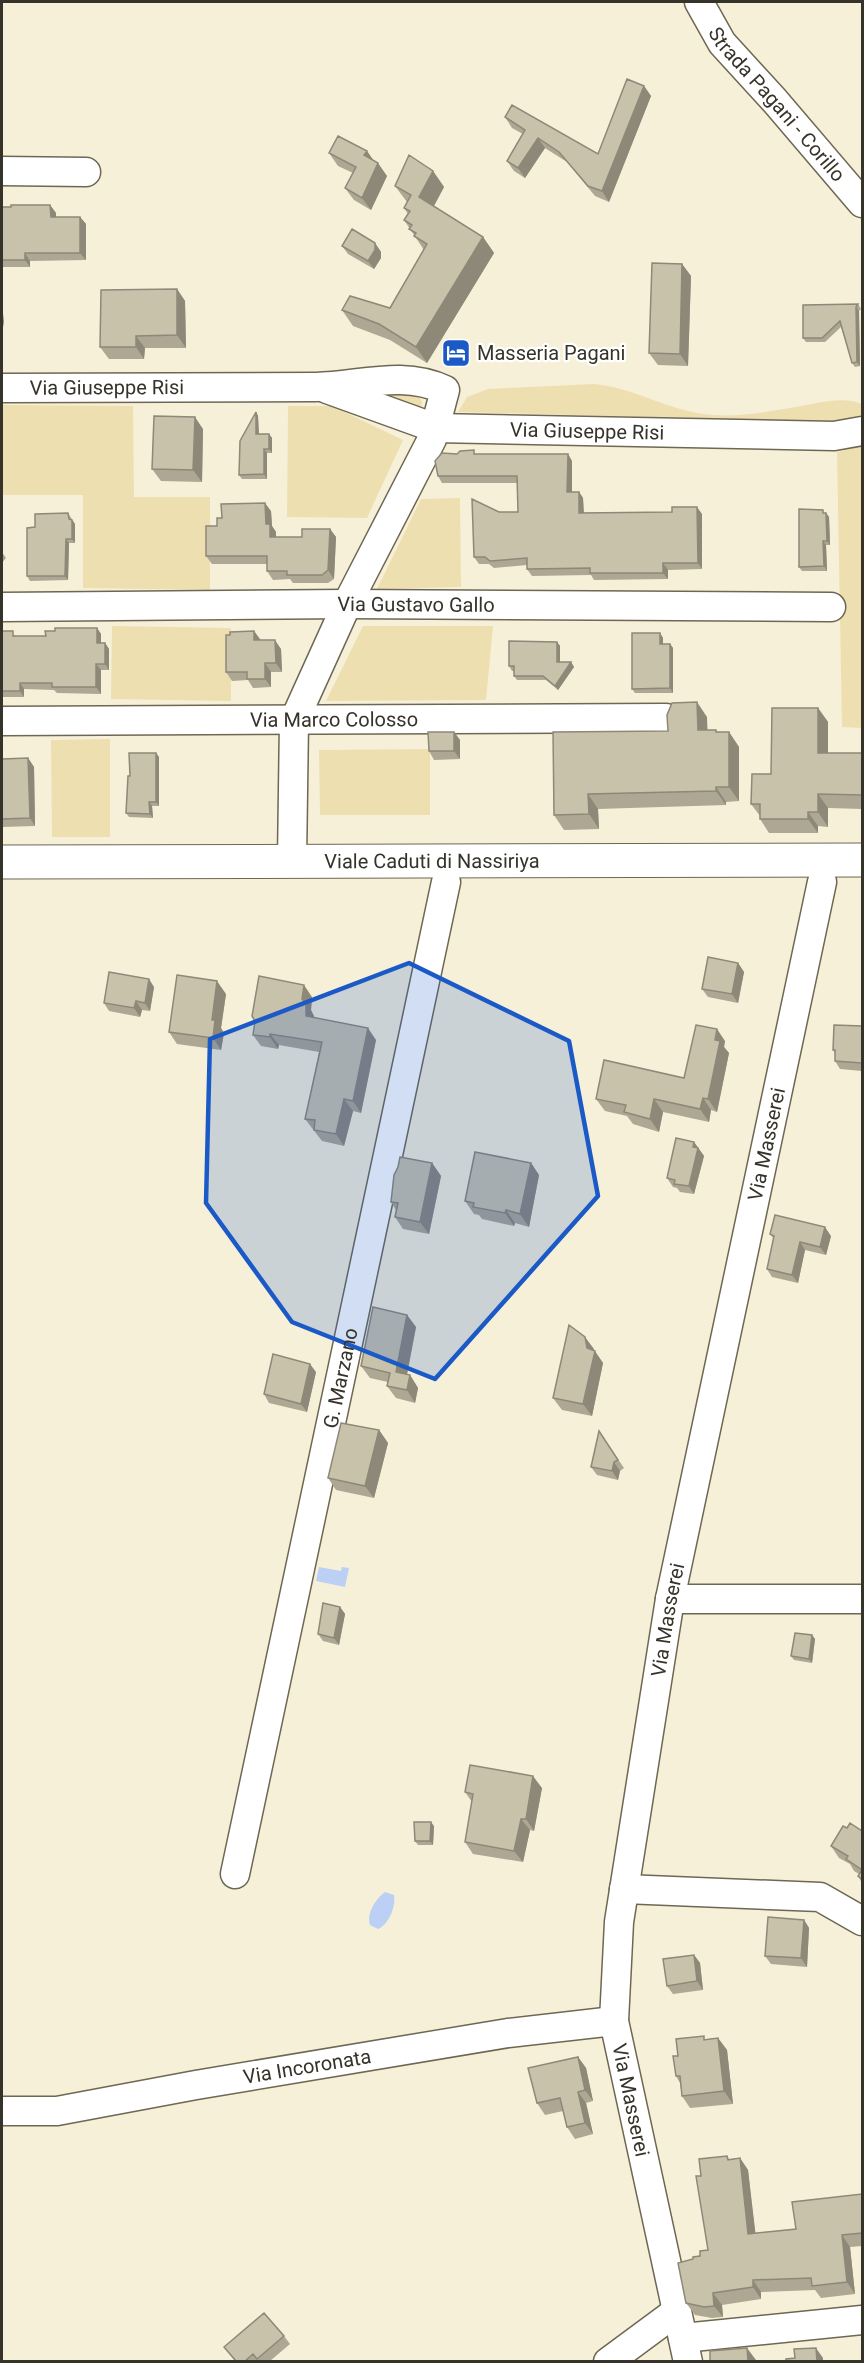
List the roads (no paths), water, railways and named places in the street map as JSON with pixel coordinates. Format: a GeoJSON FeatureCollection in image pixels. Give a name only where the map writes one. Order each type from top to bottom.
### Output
{"type":"FeatureCollection","features":[{"type":"Feature","properties":{"kind":"main road","name":"Viale Caduti di Nassiriya"},"geometry":{"type":"LineString","coordinates":[[2,862],[862,860]]}},
{"type":"Feature","properties":{"kind":"main road","name":"Viale Caduti di Nassiriya"},"geometry":{"type":"LineString","coordinates":[[2,883],[862,881]]}},
{"type":"Feature","properties":{"kind":"street","name":"Strada Pagani - Corillo"},"geometry":{"type":"LineString","coordinates":[[699,2],[722,44],[775,101],[862,203]]}},
{"type":"Feature","properties":{"kind":"street"},"geometry":{"type":"LineString","coordinates":[[2,171],[86,172]]}},
{"type":"Feature","properties":{"kind":"street","name":"Via Giuseppe Risi"},"geometry":{"type":"LineString","coordinates":[[2,388],[320,387],[405,379],[430,383],[445,390],[435,428]]}},
{"type":"Feature","properties":{"kind":"street","name":"Via Giuseppe Risi"},"geometry":{"type":"LineString","coordinates":[[320,387],[435,428],[834,436],[862,431]]}},
{"type":"Feature","properties":{"kind":"street"},"geometry":{"type":"LineString","coordinates":[[292,861],[294,721],[347,604],[435,428]]}},
{"type":"Feature","properties":{"kind":"street","name":"Via Gustavo Gallo"},"geometry":{"type":"LineString","coordinates":[[2,607],[347,604],[831,607]]}},
{"type":"Feature","properties":{"kind":"street","name":"Via Marco Colosso"},"geometry":{"type":"LineString","coordinates":[[2,721],[666,718]]}},
{"type":"Feature","properties":{"kind":"street","name":"G. Marzano"},"geometry":{"type":"LineString","coordinates":[[235,1874],[446,882]]}},
{"type":"Feature","properties":{"kind":"street","name":"Via Masserei"},"geometry":{"type":"LineString","coordinates":[[685,2350],[614,2021],[619,1922],[670,1599],[822,882]]}},
{"type":"Feature","properties":{"kind":"street"},"geometry":{"type":"LineString","coordinates":[[670,1599],[862,1599]]}},
{"type":"Feature","properties":{"kind":"street"},"geometry":{"type":"LineString","coordinates":[[624,1889],[820,1897],[862,1921]]}},
{"type":"Feature","properties":{"kind":"street","name":"Via Incoronata"},"geometry":{"type":"LineString","coordinates":[[2,2111],[57,2111],[196,2085],[508,2033],[614,2021]]}},
{"type":"Feature","properties":{"kind":"street"},"geometry":{"type":"LineString","coordinates":[[608,2361],[677,2311]]}},
{"type":"Feature","properties":{"kind":"street"},"geometry":{"type":"LineString","coordinates":[[685,2350],[862,2320]]}},
{"type":"Feature","properties":{"kind":"water"},"geometry":{"type":"Polygon","coordinates":[[[319,1567],[341,1571],[342,1567],[349,1568],[345,1587],[316,1581],[319,1567]]]}},
{"type":"Feature","properties":{"kind":"water"},"geometry":{"type":"Polygon","coordinates":[[[385,1892],[394,1895],[394,1904],[391,1915],[378,1929],[370,1925],[369,1916],[375,1902],[385,1892]]]}},
{"type":"Feature","properties":{"kind":"place","name":"Masseria Pagani"},"geometry":{"type":"Point","coordinates":[456,353]}}]}
